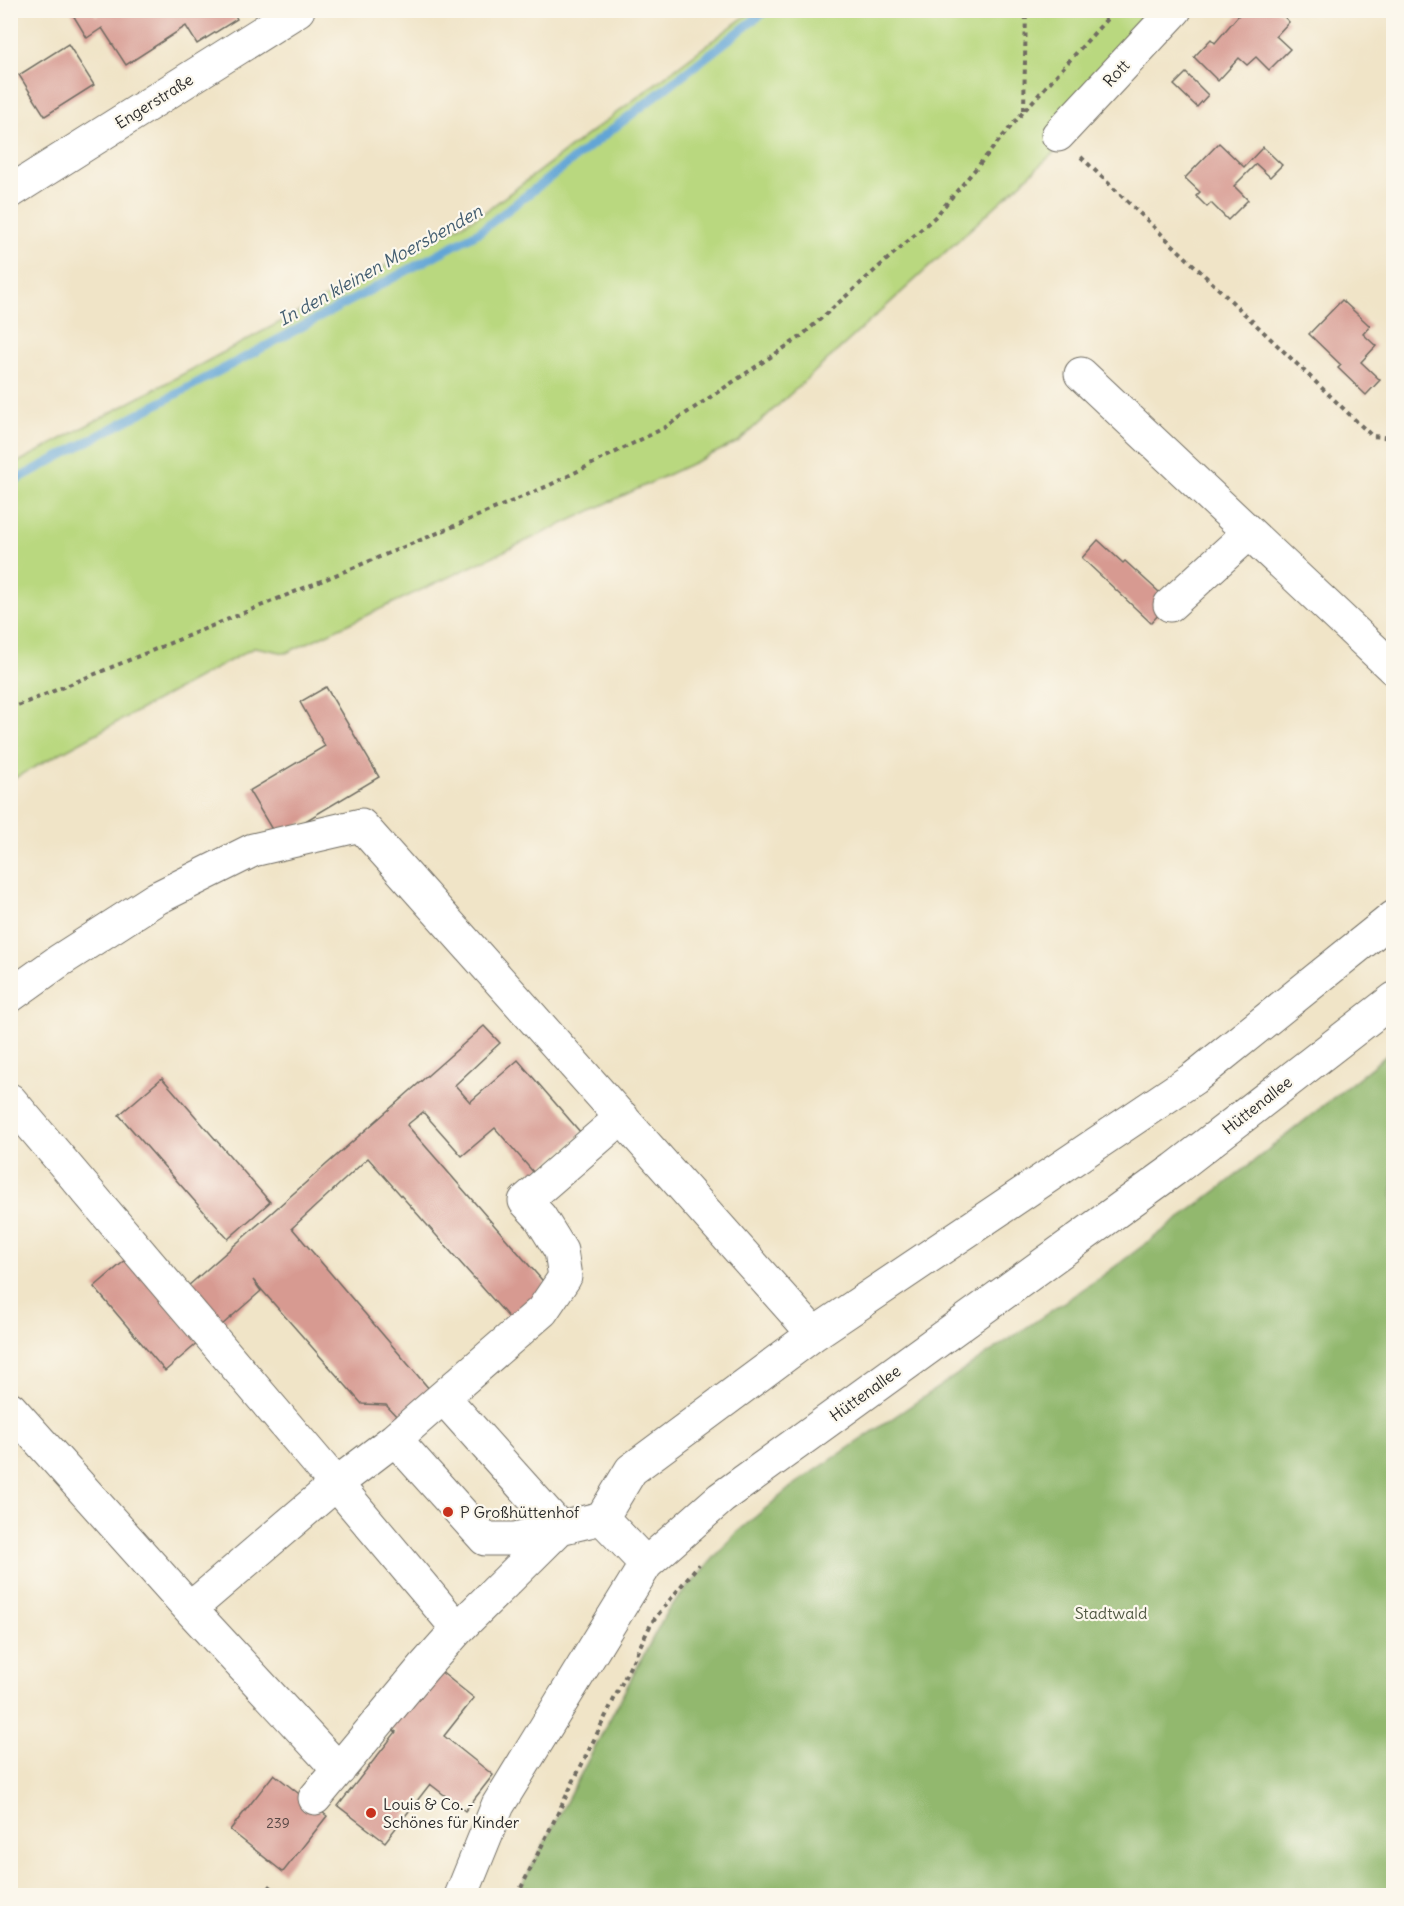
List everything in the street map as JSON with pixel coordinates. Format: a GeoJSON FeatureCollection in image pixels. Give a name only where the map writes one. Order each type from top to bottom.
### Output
{"type":"FeatureCollection","features":[{"type":"Feature","properties":{"kind":"street","name":"Engerstraße"},"geometry":{"type":"LineString","coordinates":[[10,192],[298,10]]}},
{"type":"Feature","properties":{"kind":"street","name":"Rott"},"geometry":{"type":"LineString","coordinates":[[1058,135],[1175,10]]}},
{"type":"Feature","properties":{"kind":"street"},"geometry":{"type":"LineString","coordinates":[[1081,374],[1394,669]]}},
{"type":"Feature","properties":{"kind":"street"},"geometry":{"type":"LineString","coordinates":[[1170,605],[1249,533]]}},
{"type":"Feature","properties":{"kind":"street"},"geometry":{"type":"LineString","coordinates":[[10,996],[58,961],[157,897],[253,850],[361,825],[814,1334]]}},
{"type":"Feature","properties":{"kind":"street"},"geometry":{"type":"LineString","coordinates":[[395,1439],[485,1539],[515,1539],[602,1518],[631,1470],[814,1334],[1194,1078],[1394,917]]}},
{"type":"Feature","properties":{"kind":"street","name":"Hüttenallee"},"geometry":{"type":"LineString","coordinates":[[461,1896],[498,1805],[646,1564],[721,1498],[1175,1168],[1394,999]]}},
{"type":"Feature","properties":{"kind":"street"},"geometry":{"type":"LineString","coordinates":[[10,1100],[458,1629]]}},
{"type":"Feature","properties":{"kind":"street"},"geometry":{"type":"LineString","coordinates":[[190,1609],[336,1484],[395,1439],[542,1311],[565,1277],[561,1251],[540,1217],[525,1201],[622,1117]]}},
{"type":"Feature","properties":{"kind":"street"},"geometry":{"type":"LineString","coordinates":[[443,1397],[560,1528]]}},
{"type":"Feature","properties":{"kind":"street"},"geometry":{"type":"LineString","coordinates":[[10,1407],[190,1609],[339,1770]]}},
{"type":"Feature","properties":{"kind":"street"},"geometry":{"type":"LineString","coordinates":[[602,1518],[646,1564]]}},
{"type":"Feature","properties":{"kind":"street"},"geometry":{"type":"LineString","coordinates":[[315,1798],[458,1629],[560,1528]]}},
{"type":"Feature","properties":{"kind":"path"},"geometry":{"type":"LineString","coordinates":[[1024,111],[1026,10]]}},
{"type":"Feature","properties":{"kind":"path"},"geometry":{"type":"LineString","coordinates":[[10,709],[445,530],[550,484],[664,428],[799,338],[936,216],[1024,111],[1116,10]]}},
{"type":"Feature","properties":{"kind":"path"},"geometry":{"type":"LineString","coordinates":[[1058,135],[1372,436],[1394,438]]}},
{"type":"Feature","properties":{"kind":"path"},"geometry":{"type":"LineString","coordinates":[[517,1896],[652,1622],[703,1559]]}},
{"type":"Feature","properties":{"kind":"green space"},"geometry":{"type":"Polygon","coordinates":[[[752,11],[1146,11],[1050,137],[1060,147],[738,442],[286,653],[255,647],[11,780],[11,466],[482,214],[752,11]]]}},
{"type":"Feature","properties":{"kind":"green space","name":"Stadtwald"},"geometry":{"type":"Polygon","coordinates":[[[1393,1050],[1393,1895],[517,1895],[667,1611],[735,1534],[791,1487],[1101,1277],[1224,1185],[1393,1050]]]}},
{"type":"Feature","properties":{"kind":"building"},"geometry":{"type":"Polygon","coordinates":[[[70,10],[93,10],[96,16],[105,10],[232,10],[237,19],[197,44],[186,26],[126,65],[102,28],[87,38],[70,10]]]}},
{"type":"Feature","properties":{"kind":"building"},"geometry":{"type":"Polygon","coordinates":[[[1243,10],[1278,10],[1289,22],[1276,36],[1290,49],[1269,70],[1256,57],[1247,65],[1239,58],[1218,81],[1194,57],[1211,39],[1215,43],[1243,10]]]}},
{"type":"Feature","properties":{"kind":"building"},"geometry":{"type":"Polygon","coordinates":[[[68,44],[94,85],[45,116],[19,75],[68,44]]]}},
{"type":"Feature","properties":{"kind":"building"},"geometry":{"type":"Polygon","coordinates":[[[1186,73],[1208,95],[1197,107],[1174,85],[1186,73]]]}},
{"type":"Feature","properties":{"kind":"building"},"geometry":{"type":"Polygon","coordinates":[[[1219,143],[1244,167],[1263,147],[1282,165],[1270,177],[1256,164],[1234,186],[1248,200],[1228,220],[1211,203],[1207,207],[1196,196],[1200,192],[1185,178],[1219,143]]]}},
{"type":"Feature","properties":{"kind":"building"},"geometry":{"type":"Polygon","coordinates":[[[1342,300],[1370,326],[1363,334],[1376,346],[1361,362],[1380,380],[1366,395],[1338,368],[1341,365],[1309,334],[1342,300]]]}},
{"type":"Feature","properties":{"kind":"building"},"geometry":{"type":"Polygon","coordinates":[[[1098,540],[1170,602],[1151,623],[1082,558],[1098,540]]]}},
{"type":"Feature","properties":{"kind":"building"},"geometry":{"type":"Polygon","coordinates":[[[326,687],[379,777],[277,838],[249,791],[325,746],[300,702],[326,687]]]}},
{"type":"Feature","properties":{"kind":"building"},"geometry":{"type":"Polygon","coordinates":[[[484,1026],[500,1043],[455,1085],[470,1102],[518,1060],[581,1133],[534,1173],[495,1128],[462,1156],[423,1112],[407,1125],[548,1287],[511,1320],[368,1158],[292,1228],[430,1390],[398,1418],[386,1405],[362,1404],[253,1280],[261,1291],[222,1325],[188,1286],[484,1026]]]}},
{"type":"Feature","properties":{"kind":"building"},"geometry":{"type":"Polygon","coordinates":[[[162,1078],[270,1202],[228,1239],[119,1115],[162,1078]]]}},
{"type":"Feature","properties":{"kind":"building"},"geometry":{"type":"Polygon","coordinates":[[[128,1258],[199,1342],[165,1371],[94,1287],[128,1258]]]}},
{"type":"Feature","properties":{"kind":"building"},"geometry":{"type":"Polygon","coordinates":[[[435,1667],[474,1698],[444,1736],[493,1775],[465,1811],[430,1784],[385,1842],[338,1806],[396,1732],[388,1726],[435,1667]]]}},
{"type":"Feature","properties":{"kind":"building"},"geometry":{"type":"Polygon","coordinates":[[[274,1774],[327,1816],[283,1872],[230,1830],[274,1774]]]}},
{"type":"Feature","properties":{"kind":"building"},"geometry":{"type":"Polygon","coordinates":[[[270,1885],[283,1896],[262,1896],[270,1885]]]}},
{"type":"Feature","properties":{"kind":"waterway","name":"In den kleinen Moersbenden"},"geometry":{"type":"LineString","coordinates":[[10,483],[479,232],[767,10]]}},
{"type":"Feature","properties":{"kind":"place","name":"P Großhüttenhof"},"geometry":{"type":"Point","coordinates":[448,1512]}},
{"type":"Feature","properties":{"kind":"place","name":"Louis & Co. - Schönes für Kinder"},"geometry":{"type":"Point","coordinates":[371,1813]}}]}
